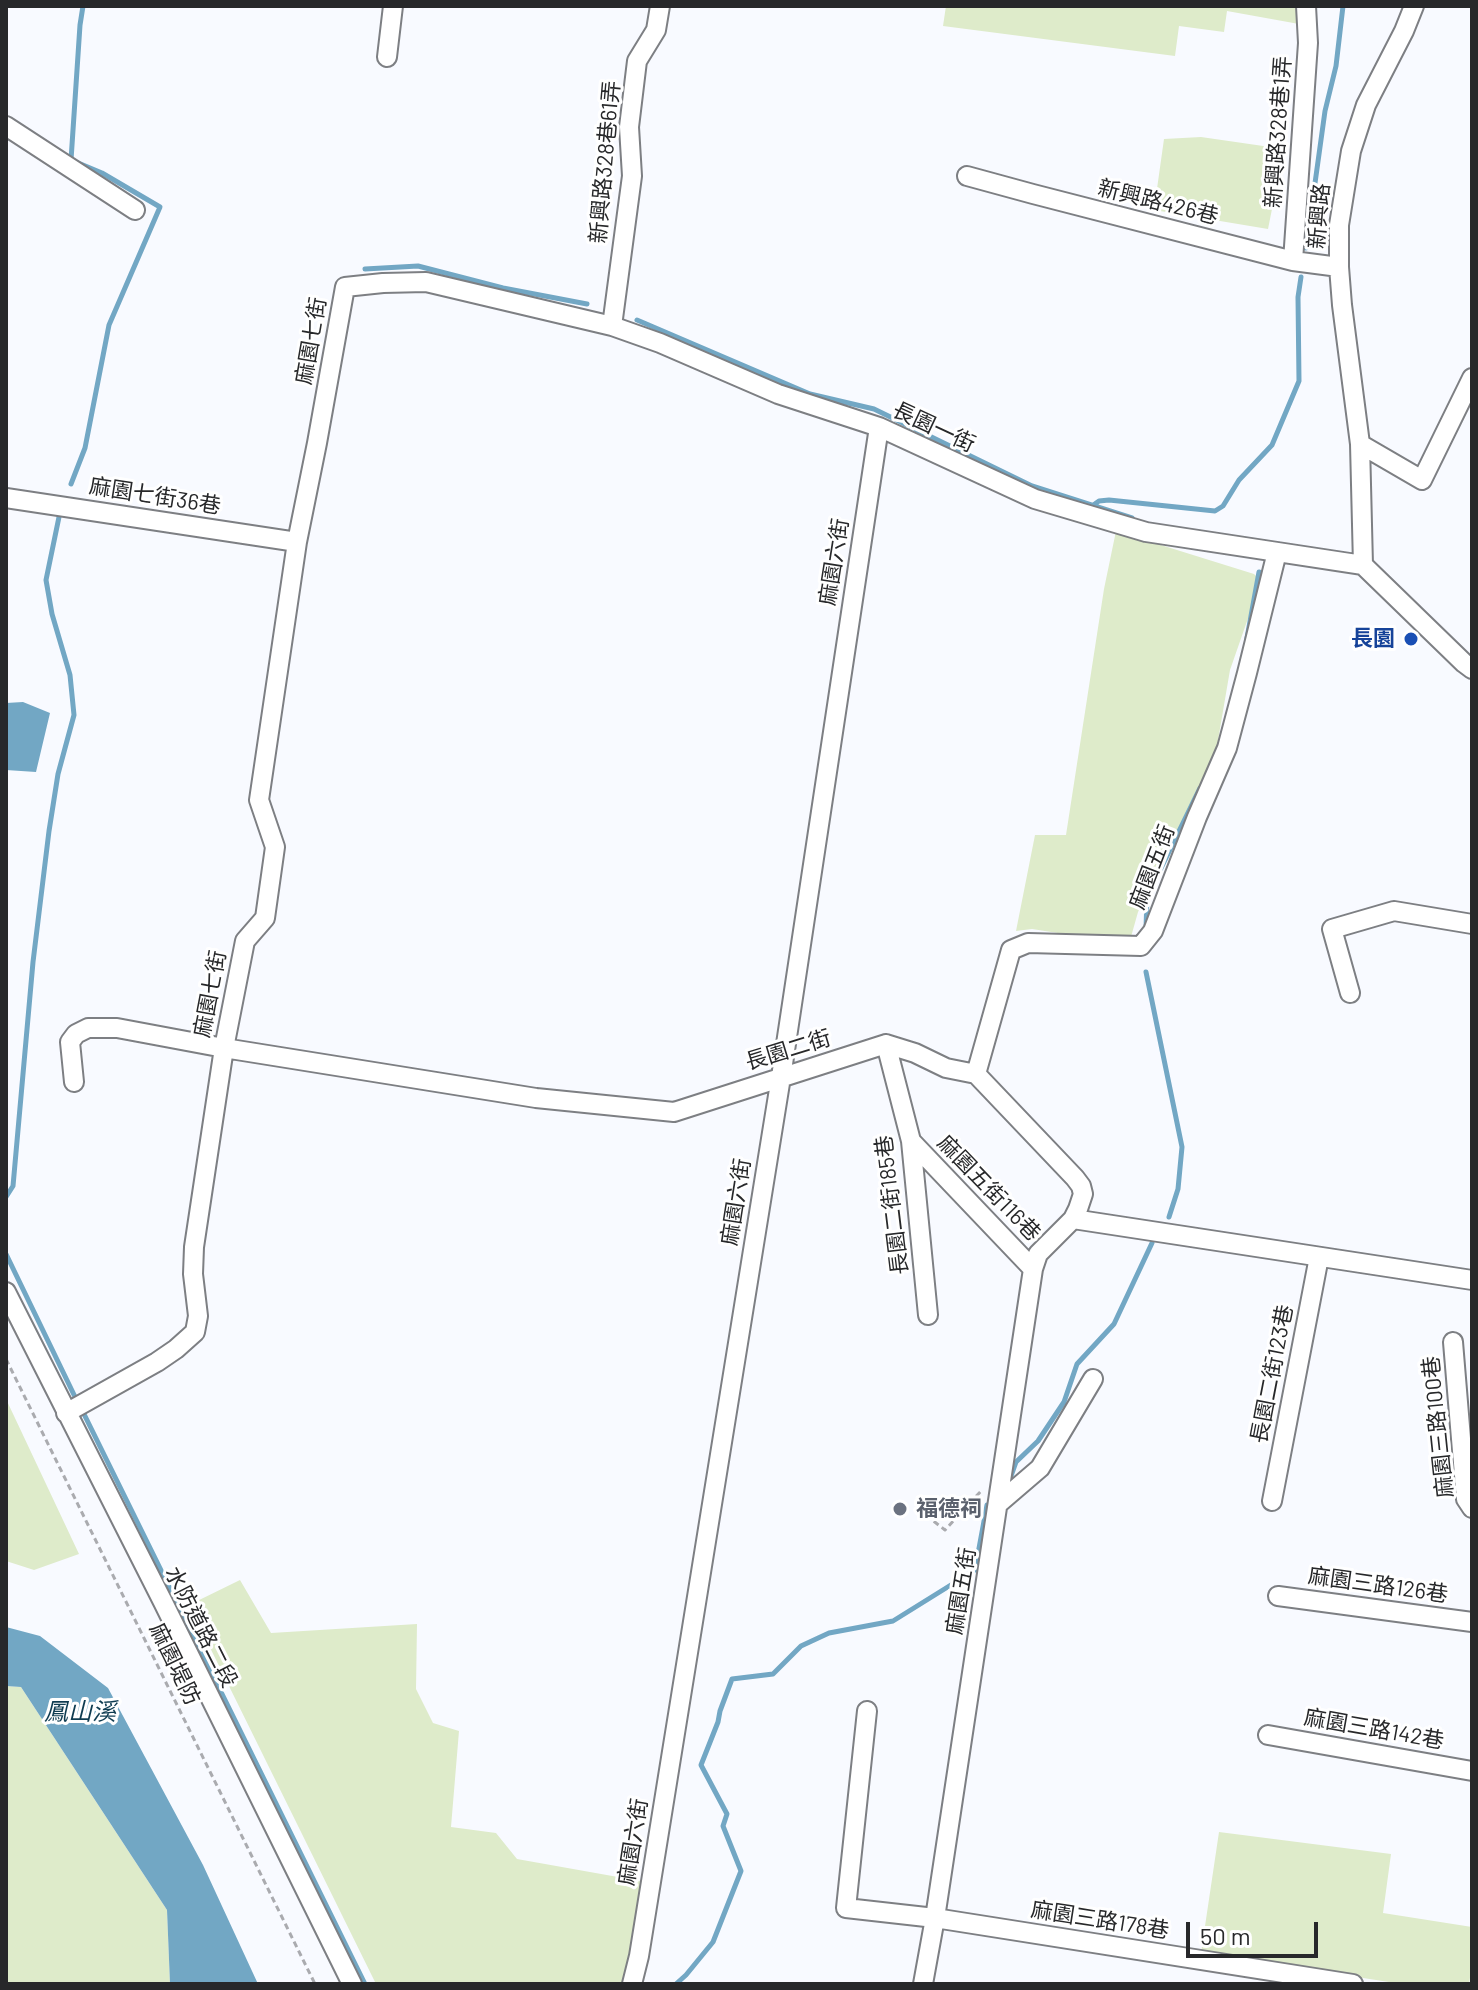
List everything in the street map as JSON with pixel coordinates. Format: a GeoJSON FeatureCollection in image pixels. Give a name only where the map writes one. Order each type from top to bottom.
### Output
{"type":"FeatureCollection","features":[{"type":"Feature","properties":{"kind":"street"},"geometry":{"type":"LineString","coordinates":[[387,57],[393,6]]}},
{"type":"Feature","properties":{"kind":"street","name":"新興路328巷61弄"},"geometry":{"type":"LineString","coordinates":[[612,326],[632,176],[629,127],[637,61],[656,30],[660,6]]}},
{"type":"Feature","properties":{"kind":"street","name":"新興路328巷1弄"},"geometry":{"type":"LineString","coordinates":[[1293,261],[1308,43],[1306,6]]}},
{"type":"Feature","properties":{"kind":"street","name":"新興路"},"geometry":{"type":"LineString","coordinates":[[1363,565],[1360,444],[1342,305],[1339,225],[1351,151],[1366,105],[1414,6]]}},
{"type":"Feature","properties":{"kind":"street"},"geometry":{"type":"LineString","coordinates":[[6,126],[135,210]]}},
{"type":"Feature","properties":{"kind":"street","name":"新興路426巷"},"geometry":{"type":"LineString","coordinates":[[967,176],[1293,261],[1339,267]]}},
{"type":"Feature","properties":{"kind":"street","name":"長園一街"},"geometry":{"type":"LineString","coordinates":[[345,287],[426,282],[612,326],[660,343],[778,394],[879,427],[1035,499],[1146,532],[1363,565]]}},
{"type":"Feature","properties":{"kind":"street","name":"麻園七街"},"geometry":{"type":"LineString","coordinates":[[66,1413],[157,1362],[195,1332],[198,1316],[193,1274],[194,1247],[224,1048],[245,941],[265,918],[275,847],[259,800],[297,542],[345,287]]}},
{"type":"Feature","properties":{"kind":"street"},"geometry":{"type":"LineString","coordinates":[[1360,444],[1422,480],[1472,378]]}},
{"type":"Feature","properties":{"kind":"street","name":"麻園六街"},"geometry":{"type":"LineString","coordinates":[[632,1984],[781,1077],[879,427]]}},
{"type":"Feature","properties":{"kind":"street","name":"麻園七街36巷"},"geometry":{"type":"LineString","coordinates":[[6,498],[297,542]]}},
{"type":"Feature","properties":{"kind":"street","name":"麻園五街"},"geometry":{"type":"LineString","coordinates":[[976,1074],[1011,950],[1028,943],[1141,946],[1153,931],[1227,748],[1277,552]]}},
{"type":"Feature","properties":{"kind":"street"},"geometry":{"type":"LineString","coordinates":[[1363,565],[1472,669]]}},
{"type":"Feature","properties":{"kind":"street"},"geometry":{"type":"LineString","coordinates":[[1350,993],[1332,929],[1394,911],[1472,924]]}},
{"type":"Feature","properties":{"kind":"street","name":"長園二街"},"geometry":{"type":"LineString","coordinates":[[74,1082],[70,1042],[76,1034],[88,1028],[117,1028],[536,1098],[674,1112],[886,1044]]}},
{"type":"Feature","properties":{"kind":"street"},"geometry":{"type":"LineString","coordinates":[[886,1044],[915,1053],[946,1068],[976,1074],[1081,1186],[1083,1194],[1073,1219],[1472,1280]]}},
{"type":"Feature","properties":{"kind":"street","name":"長園二街185巷"},"geometry":{"type":"LineString","coordinates":[[886,1044],[911,1141],[928,1315]]}},
{"type":"Feature","properties":{"kind":"street","name":"麻園五街116巷"},"geometry":{"type":"LineString","coordinates":[[911,1141],[1033,1269]]}},
{"type":"Feature","properties":{"kind":"street","name":"麻園五街"},"geometry":{"type":"LineString","coordinates":[[923,1984],[1033,1269],[1038,1254],[1073,1219]]}},
{"type":"Feature","properties":{"kind":"street","name":"長園二街123巷"},"geometry":{"type":"LineString","coordinates":[[1272,1501],[1319,1257]]}},
{"type":"Feature","properties":{"kind":"street","name":"水防道路二段"},"geometry":{"type":"LineString","coordinates":[[6,1292],[352,1984]]}},
{"type":"Feature","properties":{"kind":"street","name":"麻園三路100巷"},"geometry":{"type":"LineString","coordinates":[[1453,1342],[1466,1499],[1472,1508]]}},
{"type":"Feature","properties":{"kind":"street"},"geometry":{"type":"LineString","coordinates":[[998,1504],[1040,1468],[1093,1379]]}},
{"type":"Feature","properties":{"kind":"street","name":"麻園三路126巷"},"geometry":{"type":"LineString","coordinates":[[1278,1596],[1472,1622]]}},
{"type":"Feature","properties":{"kind":"street","name":"麻園三路178巷"},"geometry":{"type":"LineString","coordinates":[[867,1711],[846,1908],[935,1918],[1353,1984]]}},
{"type":"Feature","properties":{"kind":"street","name":"麻園三路142巷"},"geometry":{"type":"LineString","coordinates":[[1268,1735],[1472,1771]]}},
{"type":"Feature","properties":{"kind":"path","name":"麻園堤防"},"geometry":{"type":"LineString","coordinates":[[6,1359],[315,1984]]}},
{"type":"Feature","properties":{"kind":"path"},"geometry":{"type":"LineString","coordinates":[[918,1509],[945,1530],[984,1488]]}},
{"type":"Feature","properties":{"kind":"green space"},"geometry":{"type":"Polygon","coordinates":[[[946,6],[1298,6],[1299,24],[1227,11],[1224,32],[1179,26],[1175,56],[943,26],[946,6]]]}},
{"type":"Feature","properties":{"kind":"green space"},"geometry":{"type":"Polygon","coordinates":[[[1201,137],[1284,149],[1268,229],[1154,210],[1164,139],[1201,137]]]}},
{"type":"Feature","properties":{"kind":"green space"},"geometry":{"type":"Polygon","coordinates":[[[1116,531],[1254,574],[1261,581],[1230,670],[1216,752],[1138,912],[1129,944],[1032,929],[1016,931],[1035,835],[1066,835],[1104,589],[1116,531]]]}},
{"type":"Feature","properties":{"kind":"green space"},"geometry":{"type":"Polygon","coordinates":[[[6,1399],[79,1554],[34,1570],[6,1561],[6,1399]]]}},
{"type":"Feature","properties":{"kind":"green space"},"geometry":{"type":"Polygon","coordinates":[[[240,1580],[271,1633],[417,1624],[416,1689],[433,1723],[459,1731],[451,1827],[496,1833],[517,1859],[646,1882],[622,1984],[376,1984],[189,1605],[240,1580]]]}},
{"type":"Feature","properties":{"kind":"green space"},"geometry":{"type":"Polygon","coordinates":[[[6,1686],[21,1687],[167,1910],[170,1984],[6,1984],[6,1686]]]}},
{"type":"Feature","properties":{"kind":"green space"},"geometry":{"type":"Polygon","coordinates":[[[1219,1832],[1391,1854],[1383,1913],[1472,1927],[1469,1984],[1402,1984],[1201,1953],[1219,1832]]]}},
{"type":"Feature","properties":{"kind":"water"},"geometry":{"type":"Polygon","coordinates":[[[23,702],[50,713],[36,772],[6,770],[6,703],[23,702]]]}},
{"type":"Feature","properties":{"kind":"water","name":"鳳山溪"},"geometry":{"type":"Polygon","coordinates":[[[6,1627],[40,1636],[108,1688],[203,1865],[258,1984],[170,1984],[167,1910],[21,1687],[6,1686],[6,1627]]]}},
{"type":"Feature","properties":{"kind":"waterway"},"geometry":{"type":"LineString","coordinates":[[71,484],[85,448],[109,325],[160,207],[102,173],[71,160],[83,6]]}},
{"type":"Feature","properties":{"kind":"waterway"},"geometry":{"type":"LineString","coordinates":[[1306,248],[1343,6]]}},
{"type":"Feature","properties":{"kind":"waterway"},"geometry":{"type":"LineString","coordinates":[[365,269],[418,266],[503,288],[587,304]]}},
{"type":"Feature","properties":{"kind":"waterway"},"geometry":{"type":"LineString","coordinates":[[1092,506],[1109,500],[1215,511],[1223,506],[1239,480],[1272,445],[1299,381],[1298,297],[1301,277]]}},
{"type":"Feature","properties":{"kind":"waterway"},"geometry":{"type":"LineString","coordinates":[[637,320],[810,394],[874,409],[1032,486],[1132,518]]}},
{"type":"Feature","properties":{"kind":"waterway"},"geometry":{"type":"LineString","coordinates":[[6,1197],[13,1186],[33,962],[49,831],[58,774],[74,715],[70,675],[52,614],[46,580],[59,517]]}},
{"type":"Feature","properties":{"kind":"waterway"},"geometry":{"type":"LineString","coordinates":[[1247,638],[1259,572]]}},
{"type":"Feature","properties":{"kind":"waterway"},"geometry":{"type":"LineString","coordinates":[[1146,929],[1147,897],[1200,788]]}},
{"type":"Feature","properties":{"kind":"waterway"},"geometry":{"type":"LineString","coordinates":[[1146,972],[1182,1147],[1178,1189],[1169,1217]]}},
{"type":"Feature","properties":{"kind":"waterway"},"geometry":{"type":"LineString","coordinates":[[1010,1479],[1016,1462],[1038,1441],[1064,1402],[1077,1364],[1114,1324],[1152,1243]]}},
{"type":"Feature","properties":{"kind":"waterway"},"geometry":{"type":"LineString","coordinates":[[6,1254],[77,1401]]}},
{"type":"Feature","properties":{"kind":"waterway"},"geometry":{"type":"LineString","coordinates":[[82,1410],[365,1984]]}},
{"type":"Feature","properties":{"kind":"waterway"},"geometry":{"type":"LineString","coordinates":[[676,1984],[713,1942],[741,1871],[723,1826],[727,1814],[701,1765],[732,1679],[773,1674],[801,1646],[829,1633],[893,1621],[975,1570],[987,1505]]}},
{"type":"Feature","properties":{"kind":"place","name":"長園"},"geometry":{"type":"Point","coordinates":[1411,639]}},
{"type":"Feature","properties":{"kind":"place","name":"福德祠"},"geometry":{"type":"Point","coordinates":[900,1509]}}]}
